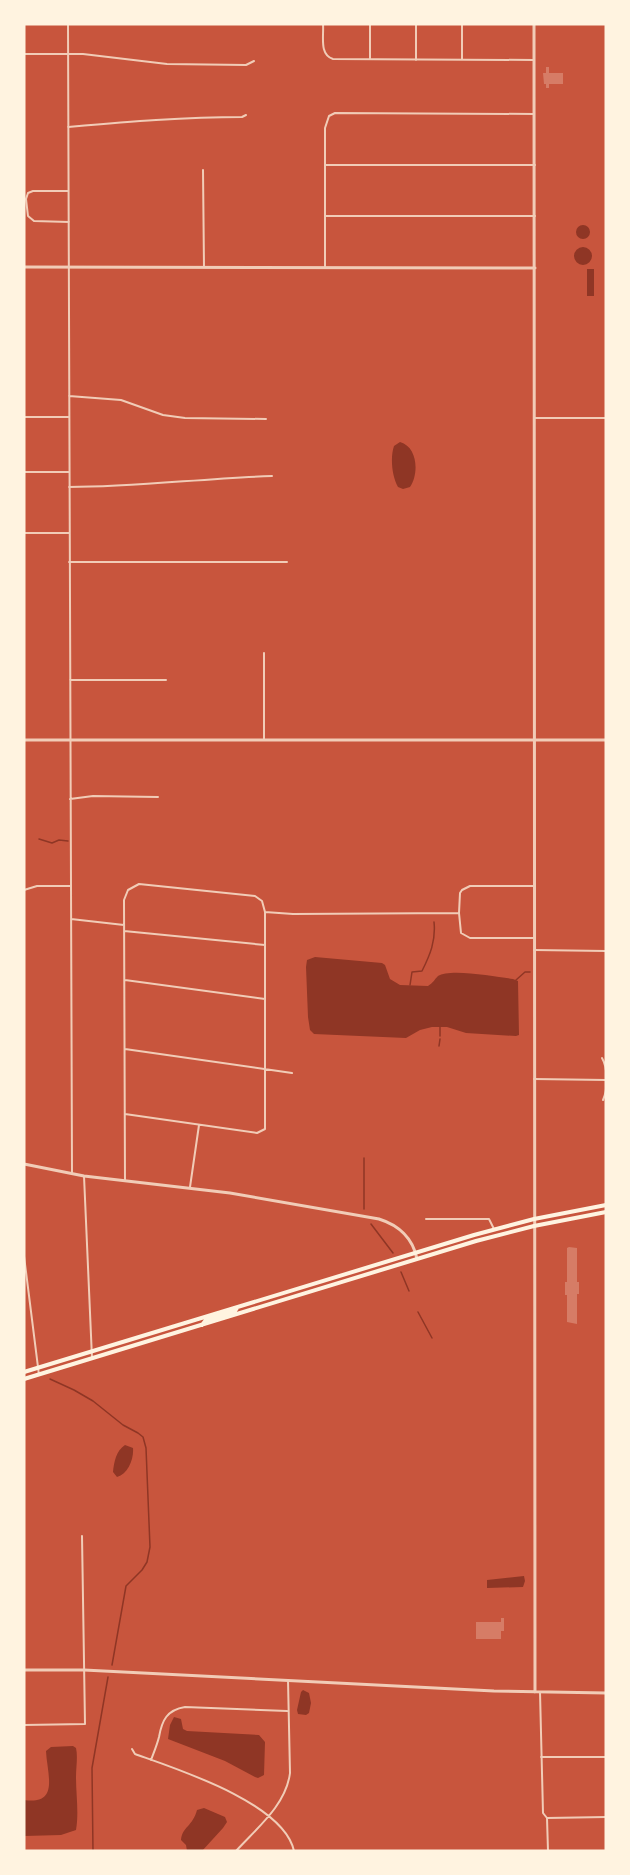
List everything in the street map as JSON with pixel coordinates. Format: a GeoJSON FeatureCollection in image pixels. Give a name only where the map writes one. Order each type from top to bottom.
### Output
{"type":"FeatureCollection","features":[{"type":"Feature","properties":{"kind":"main road"},"geometry":{"type":"LineString","coordinates":[[24,1372],[494,1229],[606,1205]]}},
{"type":"Feature","properties":{"kind":"main road"},"geometry":{"type":"LineString","coordinates":[[24,1379],[476,1241],[534,1226],[606,1212]]}},
{"type":"Feature","properties":{"kind":"main road"},"geometry":{"type":"LineString","coordinates":[[201,1325],[206,1320],[235,1311],[238,1307]]}},
{"type":"Feature","properties":{"kind":"main road"},"geometry":{"type":"LineString","coordinates":[[153,1333],[154,1340]]}},
{"type":"Feature","properties":{"kind":"street"},"geometry":{"type":"LineString","coordinates":[[68,24],[72,1173]]}},
{"type":"Feature","properties":{"kind":"street"},"geometry":{"type":"LineString","coordinates":[[324,24],[324,50],[327,57],[333,59],[534,60]]}},
{"type":"Feature","properties":{"kind":"street"},"geometry":{"type":"LineString","coordinates":[[370,24],[370,59]]}},
{"type":"Feature","properties":{"kind":"street"},"geometry":{"type":"LineString","coordinates":[[416,24],[416,60]]}},
{"type":"Feature","properties":{"kind":"street"},"geometry":{"type":"LineString","coordinates":[[462,24],[462,60]]}},
{"type":"Feature","properties":{"kind":"street"},"geometry":{"type":"LineString","coordinates":[[534,24],[534,1226],[537,1692],[543,1813],[547,1818],[548,1851]]}},
{"type":"Feature","properties":{"kind":"street"},"geometry":{"type":"LineString","coordinates":[[24,54],[88,54],[167,64],[246,65],[254,61]]}},
{"type":"Feature","properties":{"kind":"street"},"geometry":{"type":"LineString","coordinates":[[325,268],[326,122],[331,114],[534,114]]}},
{"type":"Feature","properties":{"kind":"street"},"geometry":{"type":"LineString","coordinates":[[68,128],[189,117],[242,117],[246,115]]}},
{"type":"Feature","properties":{"kind":"street"},"geometry":{"type":"LineString","coordinates":[[325,165],[535,165]]}},
{"type":"Feature","properties":{"kind":"street"},"geometry":{"type":"LineString","coordinates":[[203,170],[204,267]]}},
{"type":"Feature","properties":{"kind":"street"},"geometry":{"type":"LineString","coordinates":[[69,191],[30,191],[26,199],[30,219],[69,222]]}},
{"type":"Feature","properties":{"kind":"street"},"geometry":{"type":"LineString","coordinates":[[325,216],[535,216]]}},
{"type":"Feature","properties":{"kind":"street"},"geometry":{"type":"LineString","coordinates":[[24,267],[535,268]]}},
{"type":"Feature","properties":{"kind":"street"},"geometry":{"type":"LineString","coordinates":[[69,396],[121,400],[163,415],[185,418],[266,419]]}},
{"type":"Feature","properties":{"kind":"street"},"geometry":{"type":"LineString","coordinates":[[24,417],[69,417]]}},
{"type":"Feature","properties":{"kind":"street"},"geometry":{"type":"LineString","coordinates":[[535,418],[606,418]]}},
{"type":"Feature","properties":{"kind":"street"},"geometry":{"type":"LineString","coordinates":[[24,472],[69,472]]}},
{"type":"Feature","properties":{"kind":"street"},"geometry":{"type":"LineString","coordinates":[[69,487],[126,486],[226,477],[272,476]]}},
{"type":"Feature","properties":{"kind":"street"},"geometry":{"type":"LineString","coordinates":[[24,533],[69,533]]}},
{"type":"Feature","properties":{"kind":"street"},"geometry":{"type":"LineString","coordinates":[[69,562],[288,562]]}},
{"type":"Feature","properties":{"kind":"street"},"geometry":{"type":"LineString","coordinates":[[264,652],[264,740]]}},
{"type":"Feature","properties":{"kind":"street"},"geometry":{"type":"LineString","coordinates":[[70,680],[166,680]]}},
{"type":"Feature","properties":{"kind":"street"},"geometry":{"type":"LineString","coordinates":[[24,740],[606,740]]}},
{"type":"Feature","properties":{"kind":"street"},"geometry":{"type":"LineString","coordinates":[[70,799],[93,796],[158,797]]}},
{"type":"Feature","properties":{"kind":"street"},"geometry":{"type":"LineString","coordinates":[[125,1114],[257,1133],[262,1132],[267,1125],[265,912],[264,905],[259,899],[251,895],[139,884],[128,890],[124,900],[125,1181]]}},
{"type":"Feature","properties":{"kind":"street"},"geometry":{"type":"LineString","coordinates":[[24,890],[37,886],[70,886]]}},
{"type":"Feature","properties":{"kind":"street"},"geometry":{"type":"LineString","coordinates":[[534,938],[470,938],[461,933],[459,897],[462,890],[470,886],[535,886]]}},
{"type":"Feature","properties":{"kind":"street"},"geometry":{"type":"LineString","coordinates":[[265,912],[293,914],[459,913]]}},
{"type":"Feature","properties":{"kind":"street"},"geometry":{"type":"LineString","coordinates":[[71,919],[124,925]]}},
{"type":"Feature","properties":{"kind":"street"},"geometry":{"type":"LineString","coordinates":[[124,931],[265,945]]}},
{"type":"Feature","properties":{"kind":"street"},"geometry":{"type":"LineString","coordinates":[[534,950],[606,951]]}},
{"type":"Feature","properties":{"kind":"street"},"geometry":{"type":"LineString","coordinates":[[125,980],[266,999]]}},
{"type":"Feature","properties":{"kind":"street"},"geometry":{"type":"LineString","coordinates":[[125,1049],[292,1073]]}},
{"type":"Feature","properties":{"kind":"street"},"geometry":{"type":"LineString","coordinates":[[602,1058],[606,1064],[606,1094],[603,1100]]}},
{"type":"Feature","properties":{"kind":"street"},"geometry":{"type":"LineString","coordinates":[[534,1079],[606,1080]]}},
{"type":"Feature","properties":{"kind":"street"},"geometry":{"type":"LineString","coordinates":[[190,1188],[199,1125]]}},
{"type":"Feature","properties":{"kind":"street"},"geometry":{"type":"LineString","coordinates":[[24,1164],[84,1176],[190,1188],[379,1219],[403,1232],[414,1246],[417,1259]]}},
{"type":"Feature","properties":{"kind":"street"},"geometry":{"type":"LineString","coordinates":[[84,1176],[92,1358]]}},
{"type":"Feature","properties":{"kind":"street"},"geometry":{"type":"LineString","coordinates":[[426,1219],[489,1219],[494,1229]]}},
{"type":"Feature","properties":{"kind":"street"},"geometry":{"type":"LineString","coordinates":[[474,1235],[476,1241]]}},
{"type":"Feature","properties":{"kind":"street"},"geometry":{"type":"LineString","coordinates":[[24,1256],[39,1375]]}},
{"type":"Feature","properties":{"kind":"street"},"geometry":{"type":"LineString","coordinates":[[308,1286],[308,1293]]}},
{"type":"Feature","properties":{"kind":"street"},"geometry":{"type":"LineString","coordinates":[[24,1725],[85,1724],[82,1536]]}},
{"type":"Feature","properties":{"kind":"street"},"geometry":{"type":"LineString","coordinates":[[24,1670],[84,1670],[537,1692],[606,1693]]}},
{"type":"Feature","properties":{"kind":"street"},"geometry":{"type":"LineString","coordinates":[[236,1851],[281,1800],[289,1783],[288,1680]]}},
{"type":"Feature","properties":{"kind":"street"},"geometry":{"type":"LineString","coordinates":[[151,1760],[163,1720],[176,1708],[289,1711]]}},
{"type":"Feature","properties":{"kind":"street"},"geometry":{"type":"LineString","coordinates":[[132,1749],[135,1754],[215,1785],[252,1804],[287,1834],[294,1851]]}},
{"type":"Feature","properties":{"kind":"street"},"geometry":{"type":"LineString","coordinates":[[541,1757],[606,1757]]}},
{"type":"Feature","properties":{"kind":"street"},"geometry":{"type":"LineString","coordinates":[[547,1818],[606,1818]]}},
{"type":"Feature","properties":{"kind":"shaded area"},"geometry":{"type":"Polygon","coordinates":[[[580,225],[586,225],[590,232],[586,239],[580,239],[576,235],[576,229],[580,225]]]}},
{"type":"Feature","properties":{"kind":"shaded area"},"geometry":{"type":"Polygon","coordinates":[[[583,247],[589,250],[592,256],[589,262],[583,265],[577,262],[574,256],[577,250],[583,247]]]}},
{"type":"Feature","properties":{"kind":"shaded area"},"geometry":{"type":"Polygon","coordinates":[[[587,269],[594,269],[594,296],[587,296],[587,269]]]}},
{"type":"Feature","properties":{"kind":"shaded area"},"geometry":{"type":"Polygon","coordinates":[[[400,442],[410,449],[416,468],[410,487],[403,489],[398,487],[392,467],[394,446],[400,442]]]}},
{"type":"Feature","properties":{"kind":"shaded area"},"geometry":{"type":"Polygon","coordinates":[[[315,957],[382,963],[390,979],[400,985],[428,986],[438,976],[453,973],[513,979],[518,981],[519,1035],[466,1033],[447,1027],[420,1030],[406,1038],[314,1034],[310,1030],[308,1017],[306,967],[307,960],[315,957]]]}},
{"type":"Feature","properties":{"kind":"shaded area"},"geometry":{"type":"Polygon","coordinates":[[[125,1445],[133,1448],[130,1466],[117,1477],[113,1472],[115,1461],[119,1450],[125,1445]]]}},
{"type":"Feature","properties":{"kind":"shaded area"},"geometry":{"type":"Polygon","coordinates":[[[524,1576],[523,1587],[487,1588],[487,1580],[524,1576]]]}},
{"type":"Feature","properties":{"kind":"shaded area"},"geometry":{"type":"Polygon","coordinates":[[[303,1690],[309,1693],[311,1703],[309,1713],[306,1715],[298,1714],[297,1710],[303,1690]]]}},
{"type":"Feature","properties":{"kind":"shaded area"},"geometry":{"type":"Polygon","coordinates":[[[174,1717],[181,1719],[183,1729],[187,1731],[259,1735],[265,1742],[264,1775],[255,1777],[225,1761],[168,1739],[174,1717]]]}},
{"type":"Feature","properties":{"kind":"shaded area"},"geometry":{"type":"Polygon","coordinates":[[[73,1746],[76,1748],[77,1755],[76,1830],[61,1835],[24,1836],[24,1800],[43,1798],[49,1786],[46,1751],[51,1747],[73,1746]]]}},
{"type":"Feature","properties":{"kind":"shaded area"},"geometry":{"type":"Polygon","coordinates":[[[204,1808],[225,1817],[227,1822],[202,1851],[187,1851],[186,1845],[181,1840],[182,1836],[197,1810],[204,1808]]]}},
{"type":"Feature","properties":{"kind":"building"},"geometry":{"type":"Polygon","coordinates":[[[546,67],[549,67],[549,73],[563,73],[563,84],[549,84],[549,88],[546,88],[543,73],[546,73],[546,67]]]}},
{"type":"Feature","properties":{"kind":"building"},"geometry":{"type":"Polygon","coordinates":[[[567,1248],[577,1248],[579,1294],[577,1294],[577,1324],[567,1322],[565,1282],[567,1282],[567,1248]]]}},
{"type":"Feature","properties":{"kind":"building"},"geometry":{"type":"Polygon","coordinates":[[[501,1618],[504,1618],[504,1631],[501,1631],[501,1639],[476,1639],[476,1622],[501,1622],[501,1618]]]}},
{"type":"Feature","properties":{"kind":"waterway"},"geometry":{"type":"LineString","coordinates":[[39,839],[52,843],[59,840],[68,841]]}},
{"type":"Feature","properties":{"kind":"waterway"},"geometry":{"type":"LineString","coordinates":[[410,985],[412,972],[422,971],[430,953],[434,922]]}},
{"type":"Feature","properties":{"kind":"waterway"},"geometry":{"type":"LineString","coordinates":[[516,980],[525,972],[530,972]]}},
{"type":"Feature","properties":{"kind":"waterway"},"geometry":{"type":"LineString","coordinates":[[440,1027],[440,1036]]}},
{"type":"Feature","properties":{"kind":"waterway"},"geometry":{"type":"LineString","coordinates":[[439,1046],[440,1039]]}},
{"type":"Feature","properties":{"kind":"waterway"},"geometry":{"type":"LineString","coordinates":[[364,1158],[364,1209]]}},
{"type":"Feature","properties":{"kind":"waterway"},"geometry":{"type":"LineString","coordinates":[[371,1224],[393,1253]]}},
{"type":"Feature","properties":{"kind":"waterway"},"geometry":{"type":"LineString","coordinates":[[401,1272],[409,1291]]}},
{"type":"Feature","properties":{"kind":"waterway"},"geometry":{"type":"LineString","coordinates":[[418,1312],[432,1338]]}},
{"type":"Feature","properties":{"kind":"waterway"},"geometry":{"type":"LineString","coordinates":[[50,1379],[93,1401],[123,1425],[138,1433],[143,1437],[146,1448],[150,1547],[147,1562],[126,1586],[112,1665]]}},
{"type":"Feature","properties":{"kind":"waterway"},"geometry":{"type":"LineString","coordinates":[[93,1851],[92,1768],[108,1677]]}}]}
